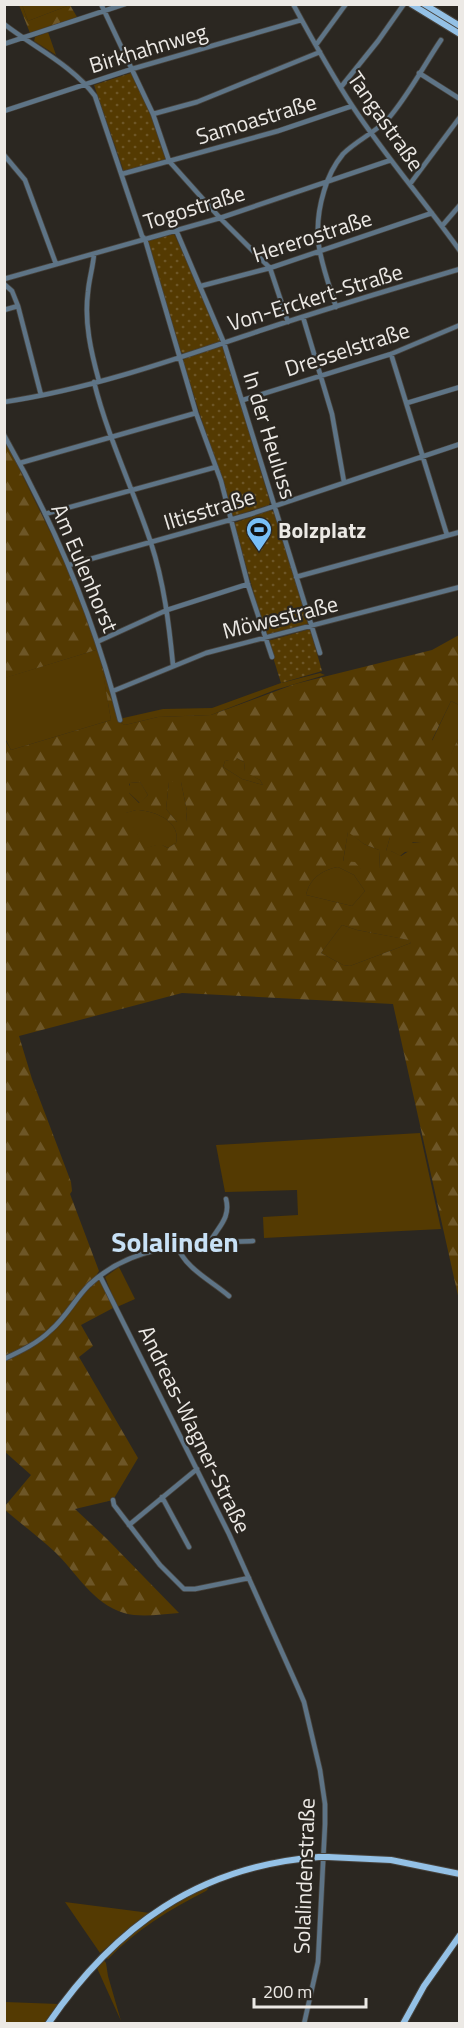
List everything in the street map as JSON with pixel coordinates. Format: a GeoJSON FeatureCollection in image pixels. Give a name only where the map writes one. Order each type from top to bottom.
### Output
{"type":"FeatureCollection","features":[{"type":"Feature","properties":{"kind":"main road"},"geometry":{"type":"LineString","coordinates":[[411,4],[459,34]]}},
{"type":"Feature","properties":{"kind":"main road"},"geometry":{"type":"LineString","coordinates":[[424,4],[459,26]]}},
{"type":"Feature","properties":{"kind":"main road"},"geometry":{"type":"LineString","coordinates":[[48,2024],[80,1980],[103,1955],[137,1925],[165,1906],[200,1887],[238,1872],[279,1862],[328,1857],[391,1860],[459,1874]]}},
{"type":"Feature","properties":{"kind":"main road"},"geometry":{"type":"LineString","coordinates":[[403,2024],[424,1986],[459,1935]]}},
{"type":"Feature","properties":{"kind":"street"},"geometry":{"type":"LineString","coordinates":[[101,4],[153,114],[169,161],[220,218],[270,268],[288,322]]}},
{"type":"Feature","properties":{"kind":"street"},"geometry":{"type":"LineString","coordinates":[[4,44],[124,4]]}},
{"type":"Feature","properties":{"kind":"street"},"geometry":{"type":"LineString","coordinates":[[316,45],[346,4]]}},
{"type":"Feature","properties":{"kind":"street"},"geometry":{"type":"LineString","coordinates":[[341,87],[404,4]]}},
{"type":"Feature","properties":{"kind":"street","name":"Tangastraße"},"geometry":{"type":"LineString","coordinates":[[295,5],[301,20],[352,106],[459,251]]}},
{"type":"Feature","properties":{"kind":"street","name":"Birkhahnweg"},"geometry":{"type":"LineString","coordinates":[[4,111],[132,69],[301,20]]}},
{"type":"Feature","properties":{"kind":"street"},"geometry":{"type":"LineString","coordinates":[[4,24],[58,61],[86,84],[95,96],[142,236],[145,239],[272,657]]}},
{"type":"Feature","properties":{"kind":"street"},"geometry":{"type":"LineString","coordinates":[[336,307],[318,251],[317,219],[326,182],[344,153],[387,120],[441,40]]}},
{"type":"Feature","properties":{"kind":"street"},"geometry":{"type":"LineString","coordinates":[[153,114],[197,102],[320,52]]}},
{"type":"Feature","properties":{"kind":"street"},"geometry":{"type":"LineString","coordinates":[[419,73],[459,99]]}},
{"type":"Feature","properties":{"kind":"street","name":"Samoastraße"},"geometry":{"type":"LineString","coordinates":[[122,174],[278,131],[352,106]]}},
{"type":"Feature","properties":{"kind":"street"},"geometry":{"type":"LineString","coordinates":[[410,184],[459,117]]}},
{"type":"Feature","properties":{"kind":"street"},"geometry":{"type":"LineString","coordinates":[[4,155],[25,180],[56,264]]}},
{"type":"Feature","properties":{"kind":"street","name":"Togostraße"},"geometry":{"type":"LineString","coordinates":[[4,279],[220,218],[391,160]]}},
{"type":"Feature","properties":{"kind":"street"},"geometry":{"type":"LineString","coordinates":[[442,226],[459,205]]}},
{"type":"Feature","properties":{"kind":"street","name":"Hererostraße"},"geometry":{"type":"LineString","coordinates":[[201,286],[270,268],[432,213]]}},
{"type":"Feature","properties":{"kind":"street","name":"In der Heuluss"},"geometry":{"type":"LineString","coordinates":[[176,230],[224,343],[320,653]]}},
{"type":"Feature","properties":{"kind":"street"},"geometry":{"type":"LineString","coordinates":[[94,254],[87,315],[96,382],[111,438],[151,543],[161,577],[173,665]]}},
{"type":"Feature","properties":{"kind":"street","name":"Von-Erckert-Straße"},"geometry":{"type":"LineString","coordinates":[[4,402],[96,382],[459,269]]}},
{"type":"Feature","properties":{"kind":"street"},"geometry":{"type":"LineString","coordinates":[[4,284],[12,291],[18,306],[41,394]]}},
{"type":"Feature","properties":{"kind":"street"},"geometry":{"type":"LineString","coordinates":[[4,310],[18,306]]}},
{"type":"Feature","properties":{"kind":"street"},"geometry":{"type":"LineString","coordinates":[[303,317],[332,414],[344,482]]}},
{"type":"Feature","properties":{"kind":"street","name":"Dresselstraße"},"geometry":{"type":"LineString","coordinates":[[243,400],[391,354],[459,325]]}},
{"type":"Feature","properties":{"kind":"street"},"geometry":{"type":"LineString","coordinates":[[391,354],[447,535]]}},
{"type":"Feature","properties":{"kind":"street"},"geometry":{"type":"LineString","coordinates":[[407,403],[459,387]]}},
{"type":"Feature","properties":{"kind":"street"},"geometry":{"type":"LineString","coordinates":[[20,463],[196,413]]}},
{"type":"Feature","properties":{"kind":"street","name":"Am Eulenhorst"},"geometry":{"type":"LineString","coordinates":[[4,435],[69,565],[99,641],[120,720]]}},
{"type":"Feature","properties":{"kind":"street","name":"Iltisstraße"},"geometry":{"type":"LineString","coordinates":[[69,565],[231,520],[459,444]]}},
{"type":"Feature","properties":{"kind":"street"},"geometry":{"type":"LineString","coordinates":[[45,514],[132,492],[216,467]]}},
{"type":"Feature","properties":{"kind":"street"},"geometry":{"type":"LineString","coordinates":[[296,578],[459,532]]}},
{"type":"Feature","properties":{"kind":"street"},"geometry":{"type":"LineString","coordinates":[[99,641],[167,610],[248,584]]}},
{"type":"Feature","properties":{"kind":"street","name":"Möwestraße"},"geometry":{"type":"LineString","coordinates":[[113,691],[206,653],[459,587]]}},
{"type":"Feature","properties":{"kind":"street"},"geometry":{"type":"LineString","coordinates":[[210,1242],[226,1217],[228,1209],[226,1199]]}},
{"type":"Feature","properties":{"kind":"street"},"geometry":{"type":"LineString","coordinates":[[4,1359],[33,1345],[51,1331],[78,1297],[100,1276],[114,1266],[141,1253],[177,1245],[253,1241]]}},
{"type":"Feature","properties":{"kind":"street"},"geometry":{"type":"LineString","coordinates":[[177,1245],[186,1262],[229,1296]]}},
{"type":"Feature","properties":{"kind":"street","name":"Andreas-Wagner-Straße"},"geometry":{"type":"LineString","coordinates":[[100,1276],[197,1469],[257,1597]]}},
{"type":"Feature","properties":{"kind":"street"},"geometry":{"type":"LineString","coordinates":[[129,1525],[197,1469]]}},
{"type":"Feature","properties":{"kind":"street"},"geometry":{"type":"LineString","coordinates":[[162,1497],[189,1547]]}},
{"type":"Feature","properties":{"kind":"street"},"geometry":{"type":"LineString","coordinates":[[113,1500],[114,1505],[160,1565],[184,1589],[195,1589],[249,1578]]}},
{"type":"Feature","properties":{"kind":"street","name":"Solalindenstraße"},"geometry":{"type":"LineString","coordinates":[[257,1597],[304,1702],[323,1790],[326,1824],[321,1939],[304,2024]]}},
{"type":"Feature","properties":{"kind":"green space"},"geometry":{"type":"Polygon","coordinates":[[[19,5],[22,5],[28,21],[70,5],[77,17],[30,33],[19,5]]]}},
{"type":"Feature","properties":{"kind":"green space"},"geometry":{"type":"Polygon","coordinates":[[[22,5],[70,5],[28,21],[22,5]]]}},
{"type":"Feature","properties":{"kind":"green space"},"geometry":{"type":"Polygon","coordinates":[[[48,32],[56,55],[34,41],[35,37],[48,32]]]}},
{"type":"Feature","properties":{"kind":"green space"},"geometry":{"type":"Polygon","coordinates":[[[131,73],[151,115],[166,161],[124,172],[94,85],[131,73]]]}},
{"type":"Feature","properties":{"kind":"green space"},"geometry":{"type":"Polygon","coordinates":[[[174,234],[200,288],[221,341],[184,354],[181,352],[147,241],[174,234]]]}},
{"type":"Feature","properties":{"kind":"green space"},"geometry":{"type":"Polygon","coordinates":[[[223,346],[270,502],[269,505],[234,516],[183,361],[184,358],[223,346]]]}},
{"type":"Feature","properties":{"kind":"green space"},"geometry":{"type":"Polygon","coordinates":[[[4,438],[68,568],[99,649],[5,678],[4,438]]]}},
{"type":"Feature","properties":{"kind":"green space"},"geometry":{"type":"Polygon","coordinates":[[[271,510],[275,513],[308,622],[307,625],[268,635],[265,633],[234,523],[271,510]]]}},
{"type":"Feature","properties":{"kind":"green space"},"geometry":{"type":"Polygon","coordinates":[[[310,629],[322,671],[281,683],[268,641],[310,629]]]}},
{"type":"Feature","properties":{"kind":"green space"},"geometry":{"type":"Polygon","coordinates":[[[459,635],[459,705],[451,701],[432,740],[451,754],[459,737],[459,1300],[393,1004],[182,993],[19,1036],[32,1079],[71,1182],[70,1194],[99,1271],[97,1274],[113,1308],[81,1325],[93,1346],[79,1357],[138,1458],[113,1500],[75,1509],[179,1613],[145,1615],[124,1613],[113,1609],[94,1595],[55,1552],[5,1510],[5,1506],[31,1475],[4,1451],[4,738],[11,750],[111,720],[101,663],[119,719],[125,725],[158,717],[211,715],[295,684],[432,650],[459,635]],[[237,758],[233,763],[230,760],[225,761],[223,767],[242,779],[263,785],[260,780],[245,772],[244,762],[237,758]],[[140,782],[129,785],[133,788],[129,793],[139,803],[148,795],[140,782]],[[169,782],[166,809],[177,822],[186,822],[187,811],[181,782],[169,782]],[[136,810],[126,813],[145,848],[160,844],[168,848],[176,843],[175,829],[165,818],[150,812],[136,810]],[[348,832],[343,861],[355,862],[361,869],[380,869],[379,850],[364,844],[348,832]],[[390,837],[386,851],[401,856],[412,849],[421,850],[421,843],[409,842],[406,837],[390,837]],[[338,867],[327,870],[314,879],[306,895],[352,906],[365,891],[354,875],[338,867]],[[342,925],[321,953],[343,965],[350,966],[411,943],[409,940],[342,925]]]}},
{"type":"Feature","properties":{"kind":"green space"},"geometry":{"type":"Polygon","coordinates":[[[99,649],[111,720],[11,750],[5,738],[4,678],[99,649]]]}},
{"type":"Feature","properties":{"kind":"green space"},"geometry":{"type":"Polygon","coordinates":[[[320,673],[325,675],[275,690],[211,715],[158,717],[125,725],[119,719],[163,709],[212,708],[281,683],[320,673]]]}},
{"type":"Feature","properties":{"kind":"green space"},"geometry":{"type":"Polygon","coordinates":[[[451,701],[459,705],[459,737],[451,755],[432,741],[451,701]]]}},
{"type":"Feature","properties":{"kind":"green space"},"geometry":{"type":"Polygon","coordinates":[[[237,758],[244,762],[245,771],[260,780],[263,785],[242,779],[223,767],[225,761],[237,758]]]}},
{"type":"Feature","properties":{"kind":"green space"},"geometry":{"type":"Polygon","coordinates":[[[140,782],[148,795],[140,803],[129,793],[130,783],[140,782]]]}},
{"type":"Feature","properties":{"kind":"green space"},"geometry":{"type":"Polygon","coordinates":[[[169,782],[181,782],[187,811],[186,822],[177,822],[166,809],[169,782]]]}},
{"type":"Feature","properties":{"kind":"green space"},"geometry":{"type":"Polygon","coordinates":[[[136,810],[165,818],[175,829],[176,843],[168,848],[159,845],[145,849],[125,813],[136,810]]]}},
{"type":"Feature","properties":{"kind":"green space"},"geometry":{"type":"Polygon","coordinates":[[[348,831],[364,844],[379,850],[380,869],[361,869],[343,862],[348,831]]]}},
{"type":"Feature","properties":{"kind":"green space"},"geometry":{"type":"Polygon","coordinates":[[[390,837],[407,837],[413,843],[422,843],[421,851],[405,852],[400,856],[386,851],[390,837]]]}},
{"type":"Feature","properties":{"kind":"green space"},"geometry":{"type":"Polygon","coordinates":[[[338,867],[354,875],[365,891],[352,906],[306,895],[314,879],[327,870],[338,867]]]}},
{"type":"Feature","properties":{"kind":"green space"},"geometry":{"type":"Polygon","coordinates":[[[342,925],[410,940],[411,943],[350,966],[343,965],[321,953],[342,925]]]}},
{"type":"Feature","properties":{"kind":"green space"},"geometry":{"type":"Polygon","coordinates":[[[420,1133],[441,1229],[264,1238],[263,1217],[298,1215],[297,1190],[225,1192],[216,1145],[420,1133]]]}},
{"type":"Feature","properties":{"kind":"green space"},"geometry":{"type":"Polygon","coordinates":[[[119,1267],[135,1299],[117,1307],[105,1277],[119,1267]]]}},
{"type":"Feature","properties":{"kind":"green space"},"geometry":{"type":"Polygon","coordinates":[[[207,1887],[206,1891],[154,1921],[108,1959],[106,1958],[128,1936],[153,1917],[207,1887]]]}},
{"type":"Feature","properties":{"kind":"green space"},"geometry":{"type":"Polygon","coordinates":[[[65,1902],[150,1913],[100,1953],[65,1902]]]}},
{"type":"Feature","properties":{"kind":"green space"},"geometry":{"type":"Polygon","coordinates":[[[103,1959],[106,1963],[121,2021],[97,1968],[103,1959]]]}},
{"type":"Feature","properties":{"kind":"green space"},"geometry":{"type":"Polygon","coordinates":[[[5,2002],[59,2004],[46,2023],[5,2024],[5,2002]]]}},
{"type":"Feature","properties":{"kind":"place","name":"Bolzplatz"},"geometry":{"type":"Point","coordinates":[259,553]}},
{"type":"Feature","properties":{"kind":"district","name":"Solalinden"},"geometry":{"type":"Point","coordinates":[175,1242]}}]}
